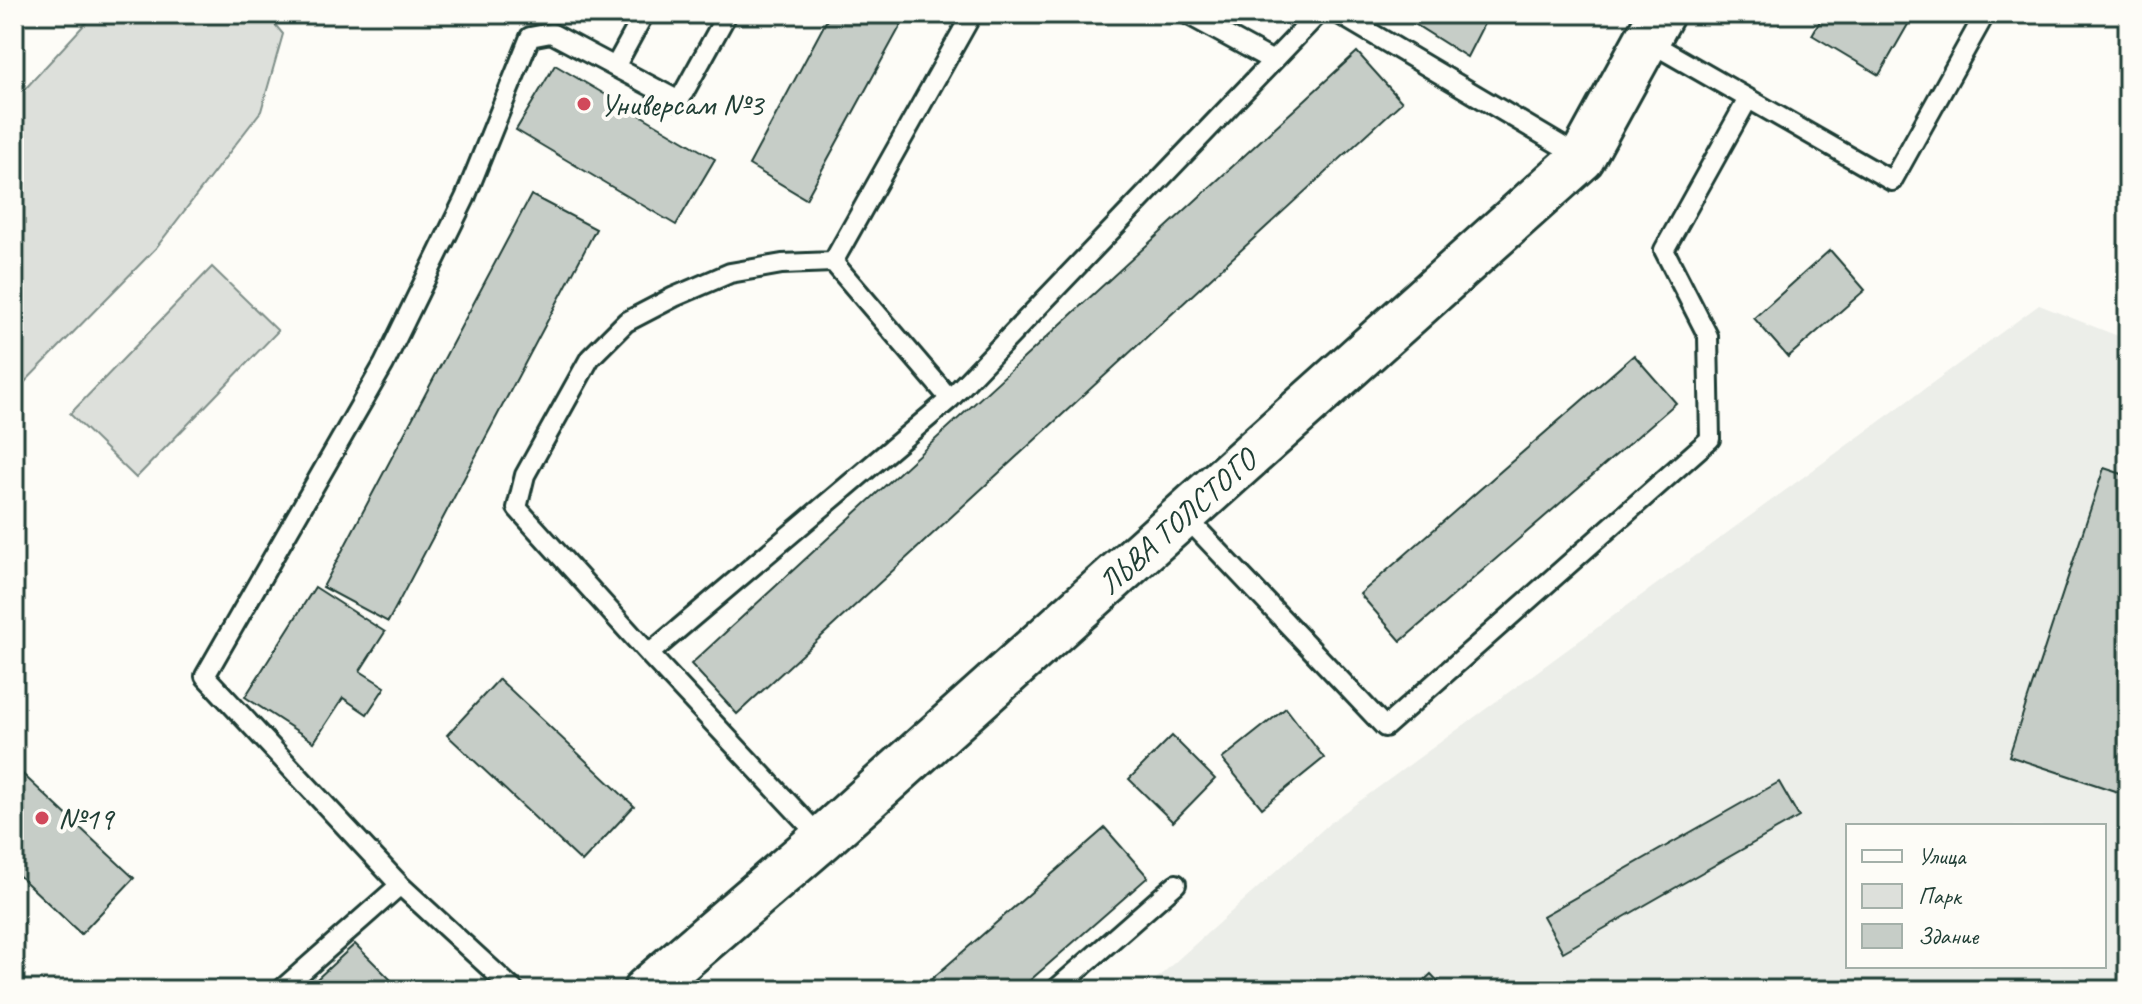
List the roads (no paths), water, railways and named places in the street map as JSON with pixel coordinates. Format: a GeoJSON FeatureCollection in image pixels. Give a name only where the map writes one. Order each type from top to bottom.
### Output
{"type":"FeatureCollection","features":[{"type":"Feature","properties":{"kind":"street","name":"ЛЬВА ТОЛСТОГО"},"geometry":{"type":"LineString","coordinates":[[646,990],[822,839],[1582,158],[1654,27]]}},
{"type":"Feature","properties":{"kind":"lane"},"geometry":{"type":"LineString","coordinates":[[615,67],[644,14]]}},
{"type":"Feature","properties":{"kind":"lane"},"geometry":{"type":"LineString","coordinates":[[514,990],[400,885],[205,676],[384,364],[465,198],[530,37],[551,33],[679,101],[727,14]]}},
{"type":"Feature","properties":{"kind":"lane"},"geometry":{"type":"LineString","coordinates":[[833,262],[972,14]]}},
{"type":"Feature","properties":{"kind":"lane"},"geometry":{"type":"LineString","coordinates":[[1187,14],[1273,61]]}},
{"type":"Feature","properties":{"kind":"lane"},"geometry":{"type":"LineString","coordinates":[[649,654],[950,399],[1318,14]]}},
{"type":"Feature","properties":{"kind":"lane"},"geometry":{"type":"LineString","coordinates":[[1339,14],[1582,158]]}},
{"type":"Feature","properties":{"kind":"lane"},"geometry":{"type":"LineString","coordinates":[[1654,27],[1748,99],[1892,181],[1985,14]]}},
{"type":"Feature","properties":{"kind":"lane"},"geometry":{"type":"LineString","coordinates":[[1184,515],[1385,727],[1710,439],[1708,336],[1664,250],[1748,99]]}},
{"type":"Feature","properties":{"kind":"lane"},"geometry":{"type":"LineString","coordinates":[[833,262],[950,399]]}},
{"type":"Feature","properties":{"kind":"lane"},"geometry":{"type":"LineString","coordinates":[[822,839],[517,508],[525,475],[590,358],[626,322],[730,273],[782,264],[833,262]]}},
{"type":"Feature","properties":{"kind":"lane"},"geometry":{"type":"LineString","coordinates":[[1055,990],[1176,884]]}},
{"type":"Feature","properties":{"kind":"lane"},"geometry":{"type":"LineString","coordinates":[[281,990],[400,885]]}},
{"type":"Feature","properties":{"kind":"place","name":"Универсам №3"},"geometry":{"type":"Point","coordinates":[584,104]}},
{"type":"Feature","properties":{"kind":"place","name":"№19"},"geometry":{"type":"Point","coordinates":[42,818]}}]}
